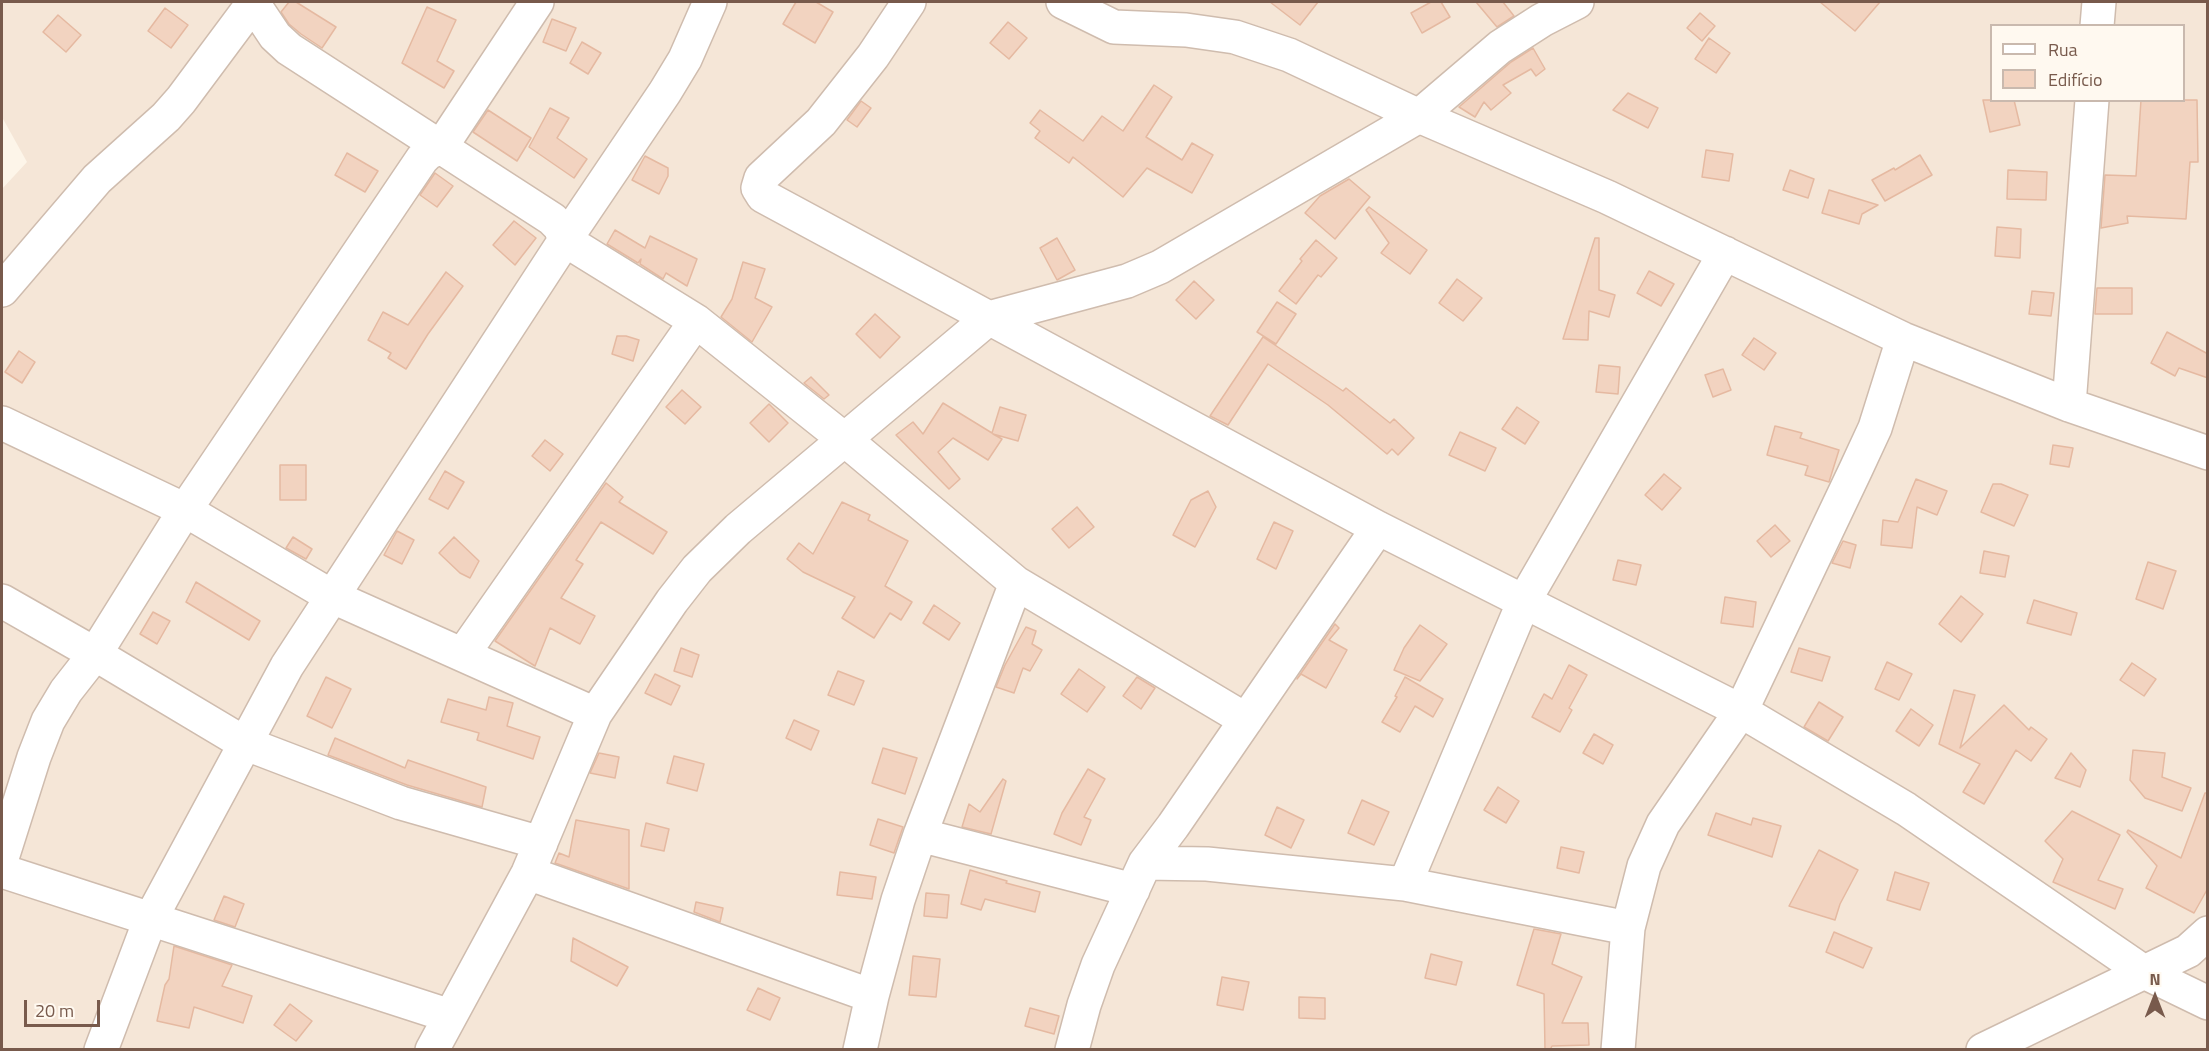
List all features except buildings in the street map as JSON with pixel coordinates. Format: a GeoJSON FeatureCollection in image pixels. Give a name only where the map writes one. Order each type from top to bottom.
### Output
{"type":"FeatureCollection","features":[{"type":"Feature","properties":{"kind":"street"},"geometry":{"type":"LineString","coordinates":[[2,290],[97,179],[166,117],[181,100],[252,2],[275,36],[289,49],[552,219],[560,227],[565,240],[696,321],[844,439],[1016,583],[1246,720]]}},
{"type":"Feature","properties":{"kind":"street"},"geometry":{"type":"LineString","coordinates":[[2,858],[34,757],[48,721],[66,691],[95,654],[185,510],[422,159],[441,147],[537,2]]}},
{"type":"Feature","properties":{"kind":"street"},"geometry":{"type":"LineString","coordinates":[[101,1050],[150,920],[287,666],[685,58],[710,2]]}},
{"type":"Feature","properties":{"kind":"street"},"geometry":{"type":"LineString","coordinates":[[909,2],[848,91],[821,122],[760,178],[758,188],[763,196],[1378,528],[1741,711],[1906,809],[2144,972],[2208,1003]]}},
{"type":"Feature","properties":{"kind":"street"},"geometry":{"type":"LineString","coordinates":[[1063,2],[1114,27],[1186,30],[1234,37],[1289,55],[1419,116],[1607,197],[1903,339],[2069,405],[2208,453]]}},
{"type":"Feature","properties":{"kind":"street"},"geometry":{"type":"LineString","coordinates":[[432,1050],[528,873],[594,714],[672,601],[697,569],[738,529],[990,318],[1127,281],[1160,267],[1419,116],[1500,47],[1542,20],[1577,2]]}},
{"type":"Feature","properties":{"kind":"street"},"geometry":{"type":"LineString","coordinates":[[2097,24],[2099,2]]}},
{"type":"Feature","properties":{"kind":"street"},"geometry":{"type":"LineString","coordinates":[[2069,405],[2092,102]]}},
{"type":"Feature","properties":{"kind":"street"},"geometry":{"type":"LineString","coordinates":[[1405,884],[1524,601],[1725,253]]}},
{"type":"Feature","properties":{"kind":"street"},"geometry":{"type":"LineString","coordinates":[[463,654],[696,321]]}},
{"type":"Feature","properties":{"kind":"street"},"geometry":{"type":"LineString","coordinates":[[1618,1050],[1628,928],[1644,866],[1663,824],[1741,711],[1875,428],[1903,339]]}},
{"type":"Feature","properties":{"kind":"street"},"geometry":{"type":"LineString","coordinates":[[2,423],[185,510],[332,597],[594,714]]}},
{"type":"Feature","properties":{"kind":"street"},"geometry":{"type":"LineString","coordinates":[[1072,1050],[1098,965],[1139,877],[1378,528]]}},
{"type":"Feature","properties":{"kind":"street"},"geometry":{"type":"LineString","coordinates":[[860,1050],[898,900],[920,835],[1016,583]]}},
{"type":"Feature","properties":{"kind":"street"},"geometry":{"type":"LineString","coordinates":[[2,601],[244,743],[401,803],[541,843]]}},
{"type":"Feature","properties":{"kind":"street"},"geometry":{"type":"LineString","coordinates":[[920,835],[1139,877],[1207,864],[1405,884],[1628,928]]}},
{"type":"Feature","properties":{"kind":"street"},"geometry":{"type":"LineString","coordinates":[[2,871],[450,1016]]}},
{"type":"Feature","properties":{"kind":"street"},"geometry":{"type":"LineString","coordinates":[[528,873],[872,996]]}},
{"type":"Feature","properties":{"kind":"street"},"geometry":{"type":"LineString","coordinates":[[1983,1050],[2188,951],[2208,933]]}},
{"type":"Feature","properties":{"kind":"shaded area"},"geometry":{"type":"Polygon","coordinates":[[[2,2],[2207,2],[2207,1049],[2,1049],[2,189],[27,162],[2,117],[2,2]]]}}]}
